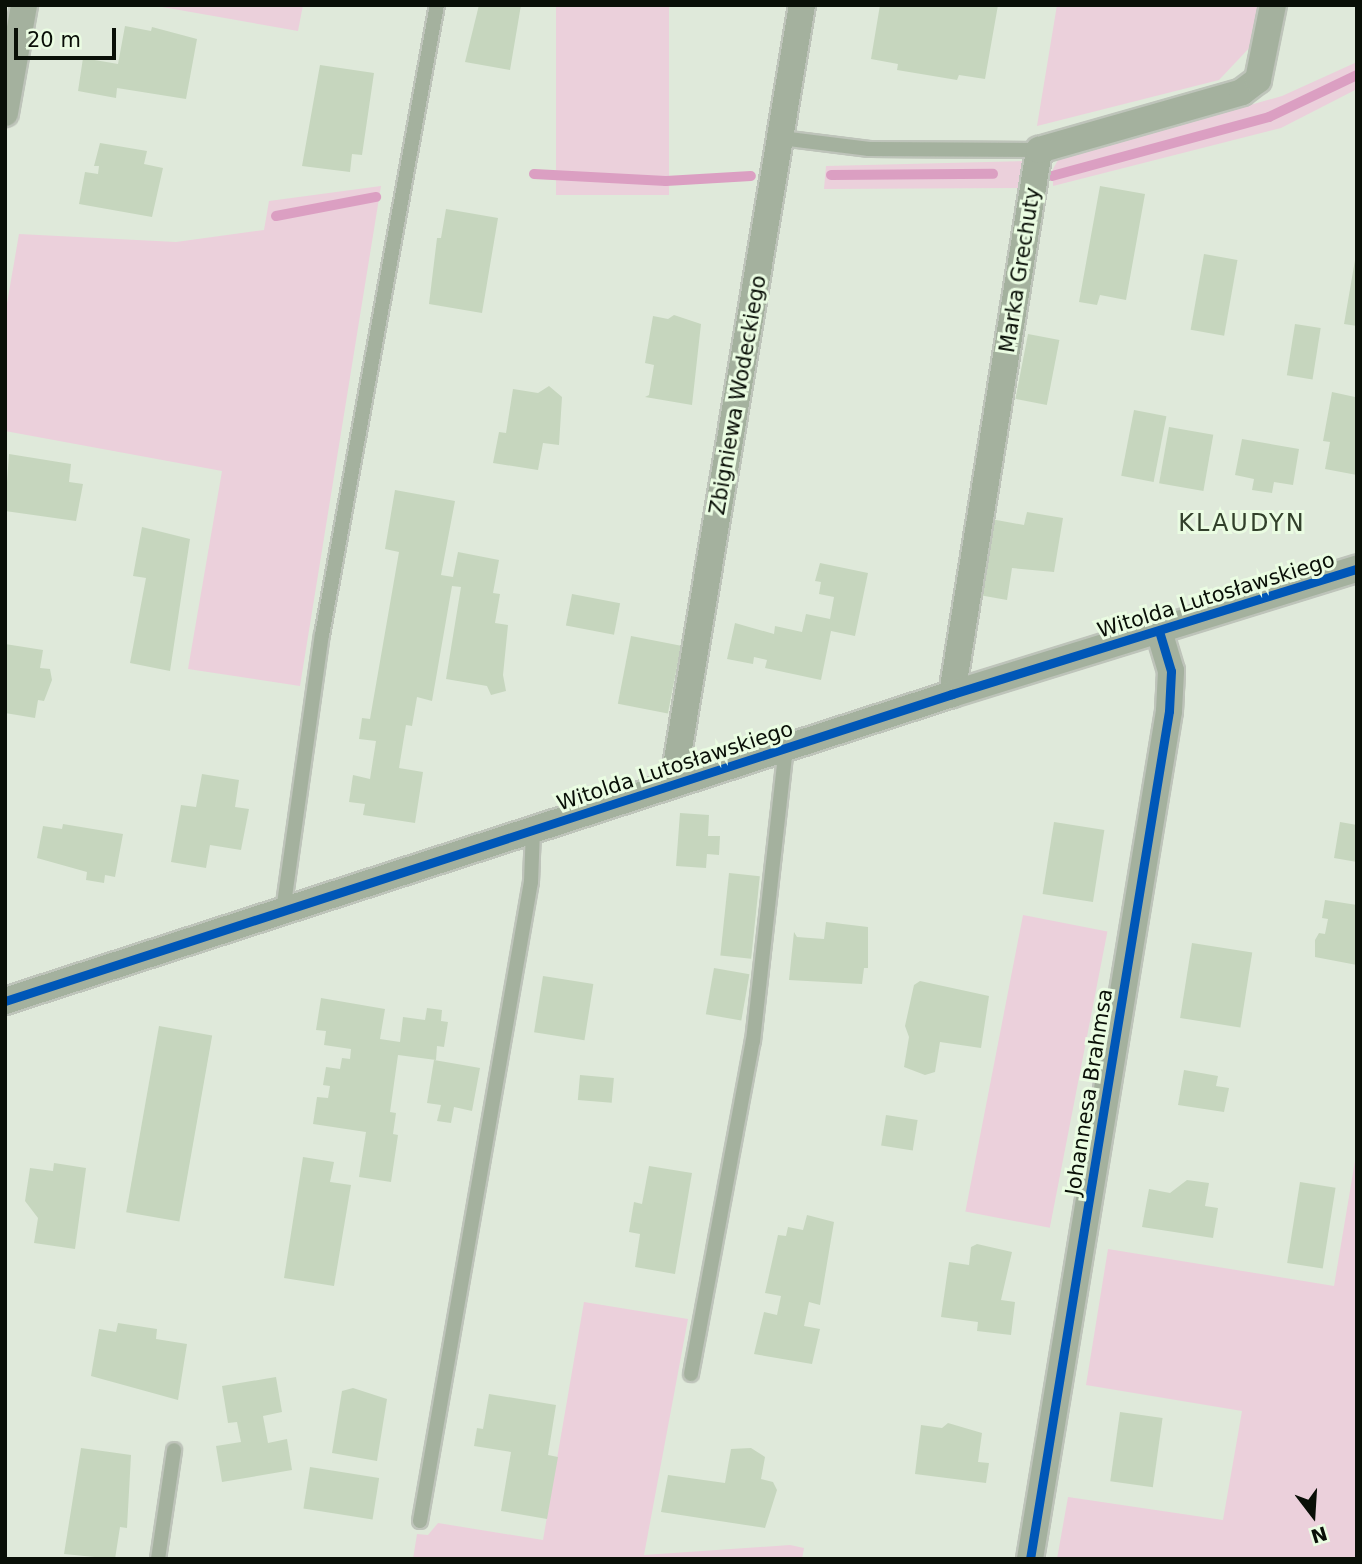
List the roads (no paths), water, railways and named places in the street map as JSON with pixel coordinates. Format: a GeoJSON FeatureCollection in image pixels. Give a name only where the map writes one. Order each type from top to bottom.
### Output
{"type":"FeatureCollection","features":[{"type":"Feature","properties":{"kind":"street"},"geometry":{"type":"LineString","coordinates":[[5,113],[24,5]]}},
{"type":"Feature","properties":{"kind":"street","name":"Zbigniewa Wodeckiego"},"geometry":{"type":"LineString","coordinates":[[673,784],[802,5]]}},
{"type":"Feature","properties":{"kind":"street"},"geometry":{"type":"LineString","coordinates":[[1039,150],[1242,92],[1258,80],[1273,5]]}},
{"type":"Feature","properties":{"kind":"street","name":"Marka Grechuty"},"geometry":{"type":"LineString","coordinates":[[952,694],[1039,150]]}},
{"type":"Feature","properties":{"kind":"street","name":"Witolda Lutosławskiego"},"geometry":{"type":"LineString","coordinates":[[5,1000],[952,694],[1357,569]]}},
{"type":"Feature","properties":{"kind":"street","name":"Johannesa Brahmsa"},"geometry":{"type":"LineString","coordinates":[[1030,1559],[1169,711],[1171,671],[1159,631]]}},
{"type":"Feature","properties":{"kind":"lane"},"geometry":{"type":"LineString","coordinates":[[283,911],[322,635],[437,5]]}},
{"type":"Feature","properties":{"kind":"lane"},"geometry":{"type":"LineString","coordinates":[[781,138],[869,149],[1039,150]]}},
{"type":"Feature","properties":{"kind":"lane"},"geometry":{"type":"LineString","coordinates":[[691,1374],[753,1041],[786,748]]}},
{"type":"Feature","properties":{"kind":"lane"},"geometry":{"type":"LineString","coordinates":[[419,1521],[531,882],[533,830]]}},
{"type":"Feature","properties":{"kind":"lane"},"geometry":{"type":"LineString","coordinates":[[158,1559],[174,1450]]}},
{"type":"Feature","properties":{"kind":"waterway"},"geometry":{"type":"LineString","coordinates":[[1052,176],[1269,117],[1357,75]]}},
{"type":"Feature","properties":{"kind":"waterway"},"geometry":{"type":"LineString","coordinates":[[534,174],[666,181],[751,176]]}},
{"type":"Feature","properties":{"kind":"waterway"},"geometry":{"type":"LineString","coordinates":[[831,175],[993,174]]}},
{"type":"Feature","properties":{"kind":"waterway"},"geometry":{"type":"LineString","coordinates":[[276,216],[376,197]]}},
{"type":"Feature","properties":{"kind":"district","name":"KLAUDYN"},"geometry":{"type":"Point","coordinates":[1242,524]}}]}
